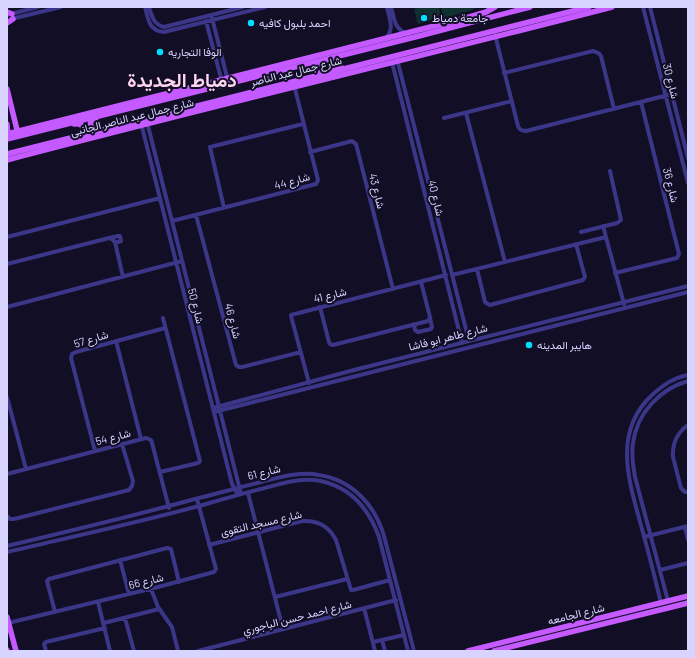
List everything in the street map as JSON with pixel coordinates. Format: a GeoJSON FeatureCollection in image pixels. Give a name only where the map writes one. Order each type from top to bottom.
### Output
{"type":"FeatureCollection","features":[{"type":"Feature","properties":{"kind":"main road"},"geometry":{"type":"LineString","coordinates":[[418,33],[486,12],[495,7]]}},
{"type":"Feature","properties":{"kind":"main road","name":"شارع جمال عبد الناصر"},"geometry":{"type":"LineString","coordinates":[[225,81],[307,64],[341,53],[418,33],[530,7]]}},
{"type":"Feature","properties":{"kind":"main road"},"geometry":{"type":"LineString","coordinates":[[559,14],[568,7]]}},
{"type":"Feature","properties":{"kind":"main road"},"geometry":{"type":"LineString","coordinates":[[494,34],[559,14],[589,7]]}},
{"type":"Feature","properties":{"kind":"main road","name":"شارع جمال عبد الناصر الجانبى"},"geometry":{"type":"LineString","coordinates":[[7,160],[20,154],[147,121],[494,34],[612,7]]}},
{"type":"Feature","properties":{"kind":"main road","name":"شارع جمال عبد الناصر الجانبى"},"geometry":{"type":"LineString","coordinates":[[8,136],[341,53],[386,38],[406,33],[418,33]]}},
{"type":"Feature","properties":{"kind":"main road"},"geometry":{"type":"LineString","coordinates":[[341,53],[331,61],[330,65],[333,67],[346,68]]}},
{"type":"Feature","properties":{"kind":"main road","name":"شارع جمال عبد الناصر"},"geometry":{"type":"LineString","coordinates":[[294,85],[316,76],[346,68],[395,59]]}},
{"type":"Feature","properties":{"kind":"main road"},"geometry":{"type":"LineString","coordinates":[[307,64],[323,65],[323,70],[316,76]]}},
{"type":"Feature","properties":{"kind":"main road"},"geometry":{"type":"LineString","coordinates":[[7,89],[18,134],[100,116],[139,103]]}},
{"type":"Feature","properties":{"kind":"main road"},"geometry":{"type":"LineString","coordinates":[[100,116],[91,121],[90,125],[93,128],[103,130]]}},
{"type":"Feature","properties":{"kind":"main road"},"geometry":{"type":"LineString","coordinates":[[69,123],[80,124],[83,127],[83,131],[76,137]]}},
{"type":"Feature","properties":{"kind":"main road"},"geometry":{"type":"LineString","coordinates":[[7,154],[20,154],[103,130],[140,123]]}},
{"type":"Feature","properties":{"kind":"main road"},"geometry":{"type":"LineString","coordinates":[[7,124],[8,136]]}},
{"type":"Feature","properties":{"kind":"main road","name":"شارع الجامعه"},"geometry":{"type":"LineString","coordinates":[[494,651],[688,596]]}},
{"type":"Feature","properties":{"kind":"main road","name":"شارع الجامعه"},"geometry":{"type":"LineString","coordinates":[[468,651],[688,602]]}},
{"type":"Feature","properties":{"kind":"main road"},"geometry":{"type":"LineString","coordinates":[[8,620],[16,651]]}},
{"type":"Feature","properties":{"kind":"street"},"geometry":{"type":"LineString","coordinates":[[9,17],[38,7]]}},
{"type":"Feature","properties":{"kind":"street"},"geometry":{"type":"LineString","coordinates":[[9,17],[61,7]]}},
{"type":"Feature","properties":{"kind":"street"},"geometry":{"type":"LineString","coordinates":[[145,7],[151,26],[156,30],[164,32],[264,7]]}},
{"type":"Feature","properties":{"kind":"street"},"geometry":{"type":"LineString","coordinates":[[150,7],[156,24],[168,26],[243,7]]}},
{"type":"Feature","properties":{"kind":"street"},"geometry":{"type":"LineString","coordinates":[[386,38],[390,33],[391,28],[387,7]]}},
{"type":"Feature","properties":{"kind":"street"},"geometry":{"type":"LineString","coordinates":[[391,7],[397,27],[406,33]]}},
{"type":"Feature","properties":{"kind":"street","name":"شارع 30"},"geometry":{"type":"LineString","coordinates":[[643,7],[688,183]]}},
{"type":"Feature","properties":{"kind":"street","name":"شارع 30"},"geometry":{"type":"LineString","coordinates":[[650,7],[688,158]]}},
{"type":"Feature","properties":{"kind":"street"},"geometry":{"type":"LineString","coordinates":[[212,15],[225,81]]}},
{"type":"Feature","properties":{"kind":"street"},"geometry":{"type":"LineString","coordinates":[[205,16],[225,81]]}},
{"type":"Feature","properties":{"kind":"street"},"geometry":{"type":"LineString","coordinates":[[208,28],[214,26]]}},
{"type":"Feature","properties":{"kind":"street"},"geometry":{"type":"LineString","coordinates":[[494,34],[518,126],[521,130],[526,131],[672,94]]}},
{"type":"Feature","properties":{"kind":"street"},"geometry":{"type":"LineString","coordinates":[[504,73],[596,51],[601,56],[614,109]]}},
{"type":"Feature","properties":{"kind":"street","name":"شارع 40"},"geometry":{"type":"LineString","coordinates":[[395,59],[469,341]]}},
{"type":"Feature","properties":{"kind":"street","name":"شارع 40"},"geometry":{"type":"LineString","coordinates":[[395,59],[462,343]]}},
{"type":"Feature","properties":{"kind":"street","name":"شارع 44"},"geometry":{"type":"LineString","coordinates":[[172,221],[317,183],[318,180],[294,85]]}},
{"type":"Feature","properties":{"kind":"street"},"geometry":{"type":"LineString","coordinates":[[444,118],[512,101]]}},
{"type":"Feature","properties":{"kind":"street","name":"شارع 36"},"geometry":{"type":"LineString","coordinates":[[616,273],[677,258],[679,254],[641,102]]}},
{"type":"Feature","properties":{"kind":"street"},"geometry":{"type":"LineString","coordinates":[[466,112],[504,262]]}},
{"type":"Feature","properties":{"kind":"street","name":"شارع 50"},"geometry":{"type":"LineString","coordinates":[[147,121],[219,408],[237,488],[240,495]]}},
{"type":"Feature","properties":{"kind":"street","name":"شارع 50"},"geometry":{"type":"LineString","coordinates":[[140,123],[232,484],[237,488]]}},
{"type":"Feature","properties":{"kind":"street"},"geometry":{"type":"LineString","coordinates":[[224,208],[210,147],[304,124]]}},
{"type":"Feature","properties":{"kind":"street"},"geometry":{"type":"LineString","coordinates":[[676,138],[688,134]]}},
{"type":"Feature","properties":{"kind":"street","name":"شارع 43"},"geometry":{"type":"LineString","coordinates":[[310,152],[352,141],[356,144],[393,289]]}},
{"type":"Feature","properties":{"kind":"street"},"geometry":{"type":"LineString","coordinates":[[581,232],[618,223],[620,221],[621,218],[610,171]]}},
{"type":"Feature","properties":{"kind":"street"},"geometry":{"type":"LineString","coordinates":[[7,237],[160,198]]}},
{"type":"Feature","properties":{"kind":"street","name":"شارع 46"},"geometry":{"type":"LineString","coordinates":[[196,215],[236,365],[238,367],[242,367],[301,352]]}},
{"type":"Feature","properties":{"kind":"street"},"geometry":{"type":"LineString","coordinates":[[603,226],[625,308]]}},
{"type":"Feature","properties":{"kind":"street"},"geometry":{"type":"LineString","coordinates":[[593,229],[595,239]]}},
{"type":"Feature","properties":{"kind":"street"},"geometry":{"type":"LineString","coordinates":[[7,264],[120,236],[121,242],[115,243]]}},
{"type":"Feature","properties":{"kind":"street"},"geometry":{"type":"LineString","coordinates":[[452,275],[606,236]]}},
{"type":"Feature","properties":{"kind":"street"},"geometry":{"type":"LineString","coordinates":[[109,238],[115,243],[123,277]]}},
{"type":"Feature","properties":{"kind":"street"},"geometry":{"type":"LineString","coordinates":[[477,269],[485,302],[490,304],[583,280],[585,277],[576,244]]}},
{"type":"Feature","properties":{"kind":"street"},"geometry":{"type":"LineString","coordinates":[[7,307],[182,261]]}},
{"type":"Feature","properties":{"kind":"street","name":"شارع 41"},"geometry":{"type":"LineString","coordinates":[[310,387],[291,315],[446,275]]}},
{"type":"Feature","properties":{"kind":"street"},"geometry":{"type":"LineString","coordinates":[[414,324],[418,332],[431,329],[432,326],[421,282]]}},
{"type":"Feature","properties":{"kind":"street","name":"شارع طاهر ابو فاشا"},"geometry":{"type":"LineString","coordinates":[[213,410],[309,382],[688,286]]}},
{"type":"Feature","properties":{"kind":"street","name":"شارع طاهر ابو فاشا"},"geometry":{"type":"LineString","coordinates":[[219,408],[310,387],[688,292]]}},
{"type":"Feature","properties":{"kind":"street"},"geometry":{"type":"LineString","coordinates":[[320,307],[329,342],[332,345],[428,321],[430,317]]}},
{"type":"Feature","properties":{"kind":"street"},"geometry":{"type":"LineString","coordinates":[[160,472],[198,463],[200,461],[163,318]]}},
{"type":"Feature","properties":{"kind":"street","name":"شارع 57"},"geometry":{"type":"LineString","coordinates":[[95,451],[72,356],[76,352],[165,328]]}},
{"type":"Feature","properties":{"kind":"street"},"geometry":{"type":"LineString","coordinates":[[116,341],[141,439]]}},
{"type":"Feature","properties":{"kind":"street"},"geometry":{"type":"LineString","coordinates":[[661,603],[630,485],[626,450],[630,430],[634,420],[648,398],[672,380],[688,375]]}},
{"type":"Feature","properties":{"kind":"street"},"geometry":{"type":"LineString","coordinates":[[668,601],[635,477],[632,459],[633,442],[635,431],[639,422],[650,405],[665,391],[688,381]]}},
{"type":"Feature","properties":{"kind":"street"},"geometry":{"type":"LineString","coordinates":[[7,397],[26,469]]}},
{"type":"Feature","properties":{"kind":"street"},"geometry":{"type":"LineString","coordinates":[[688,424],[675,438],[672,452],[681,488],[685,492],[688,492]]}},
{"type":"Feature","properties":{"kind":"street","name":"شارع 54"},"geometry":{"type":"LineString","coordinates":[[7,474],[141,439],[148,439],[152,443],[171,513]]}},
{"type":"Feature","properties":{"kind":"street"},"geometry":{"type":"LineString","coordinates":[[7,516],[10,519],[14,519],[129,490],[133,481],[122,444]]}},
{"type":"Feature","properties":{"kind":"street","name":"شارع 61"},"geometry":{"type":"LineString","coordinates":[[7,546],[289,475],[312,474],[335,479],[351,487],[363,498],[369,504],[378,520],[384,536],[414,651]]}},
{"type":"Feature","properties":{"kind":"street","name":"شارع 61"},"geometry":{"type":"LineString","coordinates":[[7,552],[171,513],[299,480],[313,480],[333,485],[346,491],[359,502],[373,522],[390,580],[408,651]]}},
{"type":"Feature","properties":{"kind":"street"},"geometry":{"type":"LineString","coordinates":[[248,493],[284,629]]}},
{"type":"Feature","properties":{"kind":"street","name":"شارع 66"},"geometry":{"type":"LineString","coordinates":[[8,620],[55,612],[215,572],[216,569],[197,499]]}},
{"type":"Feature","properties":{"kind":"street","name":"شارع مسجد التقوى"},"geometry":{"type":"LineString","coordinates":[[209,545],[302,521],[319,523],[329,530],[336,540],[347,579]]}},
{"type":"Feature","properties":{"kind":"street"},"geometry":{"type":"LineString","coordinates":[[644,537],[686,526],[688,540]]}},
{"type":"Feature","properties":{"kind":"street"},"geometry":{"type":"LineString","coordinates":[[378,537],[384,536]]}},
{"type":"Feature","properties":{"kind":"street"},"geometry":{"type":"LineString","coordinates":[[55,612],[47,581],[49,578],[169,548],[171,549],[179,582]]}},
{"type":"Feature","properties":{"kind":"street"},"geometry":{"type":"LineString","coordinates":[[120,560],[129,594]]}},
{"type":"Feature","properties":{"kind":"street"},"geometry":{"type":"LineString","coordinates":[[660,570],[688,563]]}},
{"type":"Feature","properties":{"kind":"street"},"geometry":{"type":"LineString","coordinates":[[275,596],[347,579],[350,589],[352,590],[390,580]]}},
{"type":"Feature","properties":{"kind":"street"},"geometry":{"type":"LineString","coordinates":[[151,589],[160,609],[172,627],[178,651]]}},
{"type":"Feature","properties":{"kind":"street","name":"شارع احمد حسن الباجوري"},"geometry":{"type":"LineString","coordinates":[[198,651],[208,650],[400,599]]}},
{"type":"Feature","properties":{"kind":"street"},"geometry":{"type":"LineString","coordinates":[[98,602],[110,651]]}},
{"type":"Feature","properties":{"kind":"street"},"geometry":{"type":"LineString","coordinates":[[364,608],[375,651]]}},
{"type":"Feature","properties":{"kind":"street"},"geometry":{"type":"LineString","coordinates":[[46,651],[44,644],[46,642],[160,609]]}},
{"type":"Feature","properties":{"kind":"street"},"geometry":{"type":"LineString","coordinates":[[125,618],[132,651]]}},
{"type":"Feature","properties":{"kind":"street"},"geometry":{"type":"LineString","coordinates":[[373,642],[404,635]]}},
{"type":"Feature","properties":{"kind":"street"},"geometry":{"type":"LineString","coordinates":[[382,640],[385,651]]}},
{"type":"Feature","properties":{"kind":"green space"},"geometry":{"type":"Polygon","coordinates":[[[423,7],[439,7],[441,17],[418,24],[414,9],[423,7]]]}},
{"type":"Feature","properties":{"kind":"green space"},"geometry":{"type":"Polygon","coordinates":[[[477,7],[470,11],[444,18],[441,8],[477,7]]]}},
{"type":"Feature","properties":{"kind":"place","name":"جامعة دمياط"},"geometry":{"type":"Point","coordinates":[424,18]}},
{"type":"Feature","properties":{"kind":"place","name":"احمد بلبول كافيه"},"geometry":{"type":"Point","coordinates":[251,23]}},
{"type":"Feature","properties":{"kind":"place","name":"الوفا التجاريه"},"geometry":{"type":"Point","coordinates":[160,52]}},
{"type":"Feature","properties":{"kind":"place","name":"هايبر المدينه"},"geometry":{"type":"Point","coordinates":[529,345]}},
{"type":"Feature","properties":{"kind":"district","name":"دمياط الجديدة"},"geometry":{"type":"Point","coordinates":[182,80]}}]}
